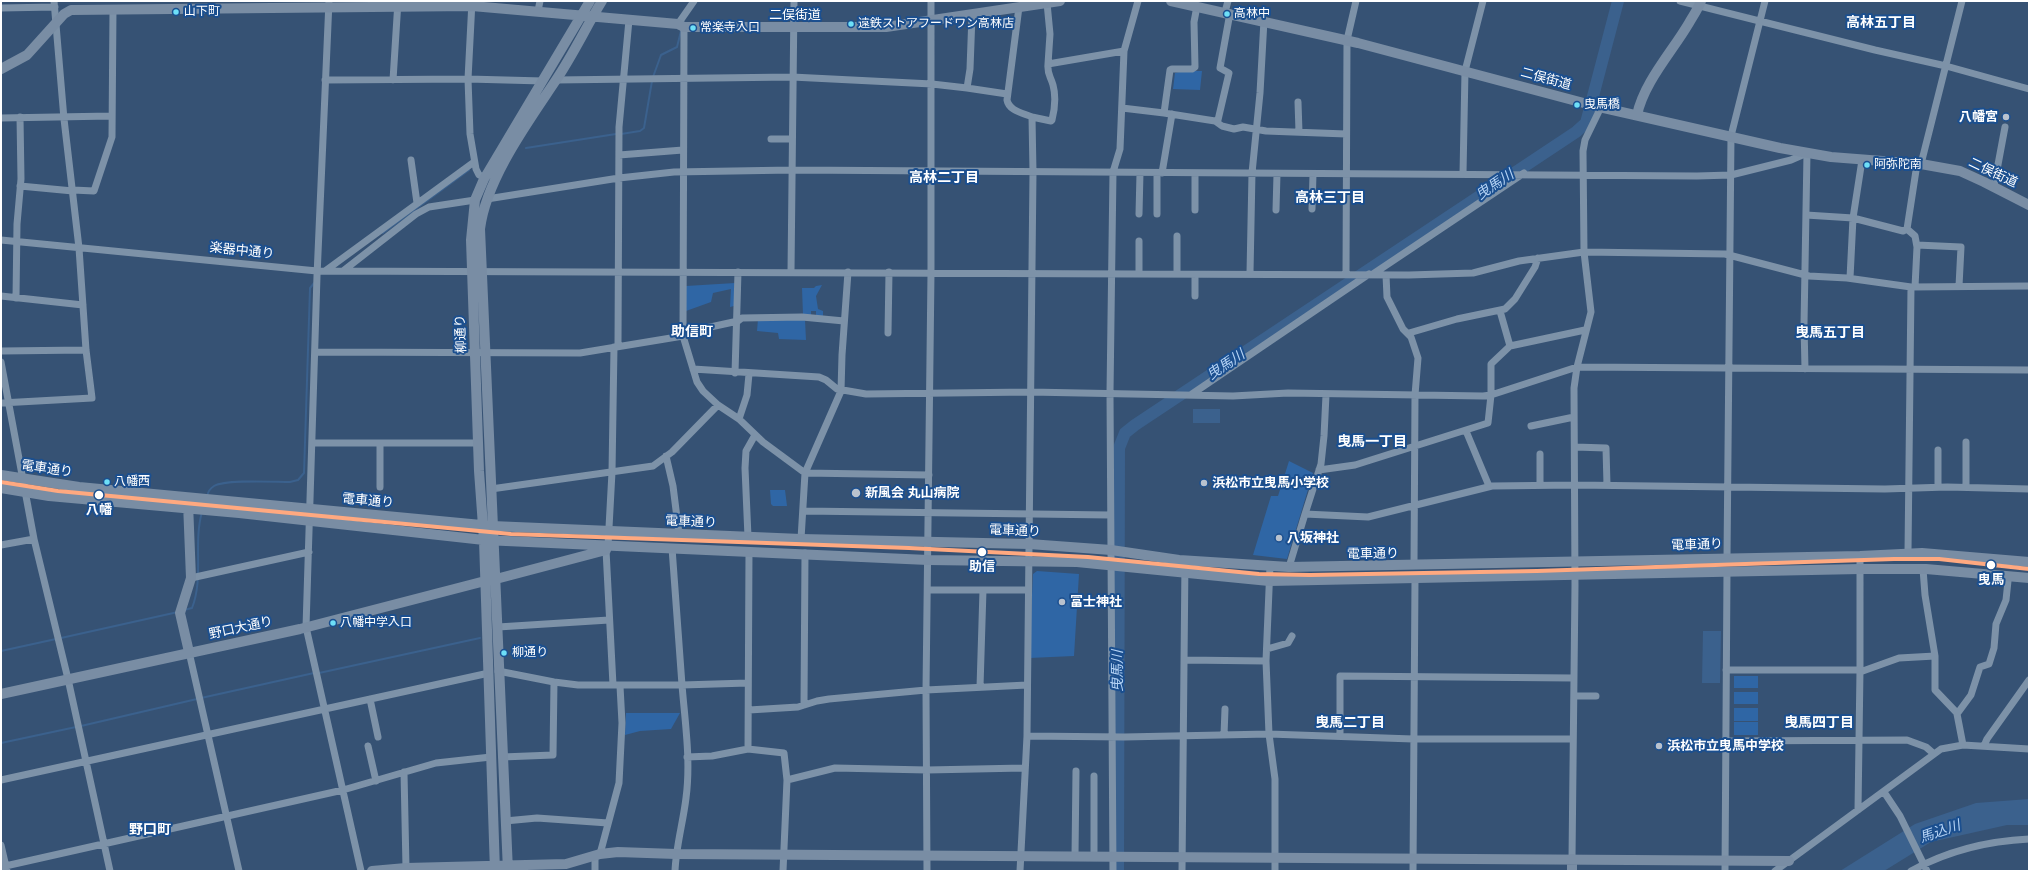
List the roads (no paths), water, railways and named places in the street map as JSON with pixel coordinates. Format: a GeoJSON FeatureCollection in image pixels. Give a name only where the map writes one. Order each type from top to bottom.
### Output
{"type":"FeatureCollection","features":[{"type":"Feature","properties":{"kind":"street","name":"柳通り"},"geometry":{"type":"LineString","coordinates":[[477,270],[471,240],[475,200],[485,177],[590,1]]}},
{"type":"Feature","properties":{"kind":"street","name":"柳通り"},"geometry":{"type":"LineString","coordinates":[[488,526],[491,489],[480,352],[477,270],[482,213],[487,199],[514,146],[545,95],[556,80],[602,1]]}},
{"type":"Feature","properties":{"kind":"street"},"geometry":{"type":"LineString","coordinates":[[694,1],[681,26],[685,80],[683,150],[683,335],[697,382],[703,391],[718,405],[739,419],[755,435],[805,473],[929,475]]}},
{"type":"Feature","properties":{"kind":"street"},"geometry":{"type":"LineString","coordinates":[[791,272],[794,1]]}},
{"type":"Feature","properties":{"kind":"street"},"geometry":{"type":"LineString","coordinates":[[927,871],[926,690],[929,543],[931,273],[931,1]]}},
{"type":"Feature","properties":{"kind":"street","name":"二俣街道"},"geometry":{"type":"LineString","coordinates":[[1,69],[27,55],[64,14],[71,10],[113,9],[156,5],[472,3],[539,6],[581,16],[681,26],[794,28],[886,27],[1060,1]]}},
{"type":"Feature","properties":{"kind":"street"},"geometry":{"type":"LineString","coordinates":[[1113,871],[1116,856],[1113,737],[1116,551],[1110,515],[1112,172],[1120,149],[1124,51],[1138,1]]}},
{"type":"Feature","properties":{"kind":"street","name":"二俣街道"},"geometry":{"type":"LineString","coordinates":[[1171,1],[1264,20],[1347,40],[1594,105],[1807,153],[1862,160],[1919,164],[1960,171],[1994,186],[2029,205]]}},
{"type":"Feature","properties":{"kind":"street"},"geometry":{"type":"LineString","coordinates":[[1215,121],[1218,120],[1229,72],[1220,68],[1228,13],[1228,1]]}},
{"type":"Feature","properties":{"kind":"street"},"geometry":{"type":"LineString","coordinates":[[1346,274],[1347,40],[1356,1]]}},
{"type":"Feature","properties":{"kind":"street"},"geometry":{"type":"LineString","coordinates":[[1463,174],[1464,71],[1483,1]]}},
{"type":"Feature","properties":{"kind":"street"},"geometry":{"type":"LineString","coordinates":[[1680,1],[1700,3],[1760,21],[1946,66],[2029,89]]}},
{"type":"Feature","properties":{"kind":"street"},"geometry":{"type":"LineString","coordinates":[[1727,557],[1731,136],[1765,1]]}},
{"type":"Feature","properties":{"kind":"street"},"geometry":{"type":"LineString","coordinates":[[1907,229],[1919,164],[1962,1]]}},
{"type":"Feature","properties":{"kind":"street"},"geometry":{"type":"LineString","coordinates":[[472,3],[468,79],[470,134],[474,162],[478,173],[485,177]]}},
{"type":"Feature","properties":{"kind":"street"},"geometry":{"type":"LineString","coordinates":[[1019,7],[1015,45],[1007,94],[1008,104],[1011,108],[1032,117],[1051,121],[1055,98],[1051,79],[1047,73],[1050,34],[1047,3]]}},
{"type":"Feature","properties":{"kind":"street"},"geometry":{"type":"LineString","coordinates":[[1637,115],[1646,89],[1675,48],[1700,3]]}},
{"type":"Feature","properties":{"kind":"street"},"geometry":{"type":"LineString","coordinates":[[1,8],[54,4],[64,118],[80,248],[86,350],[92,398],[5,403]]}},
{"type":"Feature","properties":{"kind":"street"},"geometry":{"type":"LineString","coordinates":[[329,4],[317,277],[313,443],[306,627],[361,871]]}},
{"type":"Feature","properties":{"kind":"street"},"geometry":{"type":"LineString","coordinates":[[393,80],[397,4]]}},
{"type":"Feature","properties":{"kind":"street"},"geometry":{"type":"LineString","coordinates":[[1164,113],[1170,70],[1192,69],[1195,67],[1194,22],[1197,6]]}},
{"type":"Feature","properties":{"kind":"street"},"geometry":{"type":"LineString","coordinates":[[20,186],[94,191],[111,143],[113,9]]}},
{"type":"Feature","properties":{"kind":"street"},"geometry":{"type":"LineString","coordinates":[[967,88],[970,69],[972,15]]}},
{"type":"Feature","properties":{"kind":"street"},"geometry":{"type":"LineString","coordinates":[[595,871],[619,783],[622,723],[616,686],[609,620],[607,548],[612,472],[619,271],[619,134],[629,20]]}},
{"type":"Feature","properties":{"kind":"street"},"geometry":{"type":"LineString","coordinates":[[1250,273],[1252,173],[1260,92],[1264,20]]}},
{"type":"Feature","properties":{"kind":"street"},"geometry":{"type":"LineString","coordinates":[[1048,64],[1124,51]]}},
{"type":"Feature","properties":{"kind":"street"},"geometry":{"type":"LineString","coordinates":[[556,80],[685,80],[792,77],[932,84],[1007,94]]}},
{"type":"Feature","properties":{"kind":"street"},"geometry":{"type":"LineString","coordinates":[[325,80],[468,79],[543,81]]}},
{"type":"Feature","properties":{"kind":"street"},"geometry":{"type":"LineString","coordinates":[[1298,102],[1299,132]]}},
{"type":"Feature","properties":{"kind":"street"},"geometry":{"type":"LineString","coordinates":[[1572,871],[1575,485],[1574,417],[1577,367],[1591,312],[1584,252],[1583,174],[1584,144],[1594,105]]}},
{"type":"Feature","properties":{"kind":"street"},"geometry":{"type":"LineString","coordinates":[[1122,108],[1215,121],[1222,126],[1234,129],[1243,127],[1256,130],[1346,134]]}},
{"type":"Feature","properties":{"kind":"street"},"geometry":{"type":"LineString","coordinates":[[1157,214],[1160,173],[1172,114]]}},
{"type":"Feature","properties":{"kind":"street"},"geometry":{"type":"LineString","coordinates":[[1,118],[112,116]]}},
{"type":"Feature","properties":{"kind":"street"},"geometry":{"type":"LineString","coordinates":[[16,298],[20,186],[20,117]]}},
{"type":"Feature","properties":{"kind":"street"},"geometry":{"type":"LineString","coordinates":[[1020,871],[1027,684],[1033,172],[1032,117]]}},
{"type":"Feature","properties":{"kind":"street"},"geometry":{"type":"LineString","coordinates":[[1994,186],[2005,127]]}},
{"type":"Feature","properties":{"kind":"street"},"geometry":{"type":"LineString","coordinates":[[771,139],[792,139]]}},
{"type":"Feature","properties":{"kind":"street"},"geometry":{"type":"LineString","coordinates":[[619,155],[683,150]]}},
{"type":"Feature","properties":{"kind":"street"},"geometry":{"type":"LineString","coordinates":[[487,199],[619,178],[684,171],[792,170],[1277,174],[1522,173],[1731,175],[1791,160],[1807,153],[1805,369]]}},
{"type":"Feature","properties":{"kind":"street"},"geometry":{"type":"LineString","coordinates":[[411,160],[417,203]]}},
{"type":"Feature","properties":{"kind":"street"},"geometry":{"type":"LineString","coordinates":[[1850,278],[1853,218],[1862,160]]}},
{"type":"Feature","properties":{"kind":"street"},"geometry":{"type":"LineString","coordinates":[[325,271],[474,162]]}},
{"type":"Feature","properties":{"kind":"street"},"geometry":{"type":"LineString","coordinates":[[1139,214],[1140,173]]}},
{"type":"Feature","properties":{"kind":"street"},"geometry":{"type":"LineString","coordinates":[[1195,173],[1195,210]]}},
{"type":"Feature","properties":{"kind":"street"},"geometry":{"type":"LineString","coordinates":[[1191,394],[1522,173]]}},
{"type":"Feature","properties":{"kind":"street"},"geometry":{"type":"LineString","coordinates":[[1276,210],[1277,174]]}},
{"type":"Feature","properties":{"kind":"street"},"geometry":{"type":"LineString","coordinates":[[1312,208],[1313,174]]}},
{"type":"Feature","properties":{"kind":"street"},"geometry":{"type":"LineString","coordinates":[[343,271],[416,214],[429,207],[475,200]]}},
{"type":"Feature","properties":{"kind":"street"},"geometry":{"type":"LineString","coordinates":[[1806,214],[1853,218],[1903,231],[1907,229]]}},
{"type":"Feature","properties":{"kind":"street"},"geometry":{"type":"LineString","coordinates":[[1907,229],[1915,236],[1917,246],[1912,287],[1908,552]]}},
{"type":"Feature","properties":{"kind":"street"},"geometry":{"type":"LineString","coordinates":[[1177,236],[1177,274]]}},
{"type":"Feature","properties":{"kind":"street","name":"楽器中通り"},"geometry":{"type":"LineString","coordinates":[[1,240],[80,248],[317,277],[325,271],[477,270],[1139,273],[1195,275],[1250,273],[1386,275],[1473,273],[1538,258],[1584,252],[1725,254],[1805,275],[1850,278],[1912,287],[2029,286]]}},
{"type":"Feature","properties":{"kind":"street"},"geometry":{"type":"LineString","coordinates":[[1139,241],[1139,273]]}},
{"type":"Feature","properties":{"kind":"street"},"geometry":{"type":"LineString","coordinates":[[1917,246],[1961,247],[1959,286]]}},
{"type":"Feature","properties":{"kind":"street"},"geometry":{"type":"LineString","coordinates":[[1409,333],[1461,318],[1500,311],[1512,303],[1535,267],[1538,258]]}},
{"type":"Feature","properties":{"kind":"street"},"geometry":{"type":"LineString","coordinates":[[735,373],[738,321],[738,272]]}},
{"type":"Feature","properties":{"kind":"street"},"geometry":{"type":"LineString","coordinates":[[801,539],[805,473],[841,391],[848,272]]}},
{"type":"Feature","properties":{"kind":"street"},"geometry":{"type":"LineString","coordinates":[[888,333],[889,272]]}},
{"type":"Feature","properties":{"kind":"street"},"geometry":{"type":"LineString","coordinates":[[1195,275],[1195,296]]}},
{"type":"Feature","properties":{"kind":"street"},"geometry":{"type":"LineString","coordinates":[[1386,275],[1387,297],[1403,329],[1409,333],[1418,358],[1415,395],[1414,565]]}},
{"type":"Feature","properties":{"kind":"street"},"geometry":{"type":"LineString","coordinates":[[1,296],[83,305]]}},
{"type":"Feature","properties":{"kind":"street"},"geometry":{"type":"LineString","coordinates":[[1500,311],[1510,346]]}},
{"type":"Feature","properties":{"kind":"street"},"geometry":{"type":"LineString","coordinates":[[315,352],[580,353],[683,335],[738,321],[742,318],[802,317],[844,321]]}},
{"type":"Feature","properties":{"kind":"street"},"geometry":{"type":"LineString","coordinates":[[1319,470],[1355,465],[1488,423],[1492,395],[1492,362],[1510,346],[1586,330]]}},
{"type":"Feature","properties":{"kind":"street"},"geometry":{"type":"LineString","coordinates":[[1,351],[86,350]]}},
{"type":"Feature","properties":{"kind":"street","name":"柳通り"},"geometry":{"type":"LineString","coordinates":[[480,352],[479,443],[489,540],[496,579],[498,628],[494,672],[491,757],[495,869]]}},
{"type":"Feature","properties":{"kind":"street"},"geometry":{"type":"LineString","coordinates":[[1,362],[5,403],[24,479],[24,492],[34,539],[68,679],[110,871]]}},
{"type":"Feature","properties":{"kind":"street"},"geometry":{"type":"LineString","coordinates":[[693,369],[749,374],[819,377],[841,391],[866,394],[1110,392],[1326,395],[1492,395],[1577,367],[2029,370]]}},
{"type":"Feature","properties":{"kind":"street"},"geometry":{"type":"LineString","coordinates":[[739,419],[747,396],[749,374]]}},
{"type":"Feature","properties":{"kind":"street"},"geometry":{"type":"LineString","coordinates":[[1289,567],[1319,470],[1324,436],[1326,395]]}},
{"type":"Feature","properties":{"kind":"street"},"geometry":{"type":"LineString","coordinates":[[491,489],[653,466],[666,456],[718,405]]}},
{"type":"Feature","properties":{"kind":"street"},"geometry":{"type":"LineString","coordinates":[[1531,426],[1574,417]]}},
{"type":"Feature","properties":{"kind":"street"},"geometry":{"type":"LineString","coordinates":[[1466,431],[1488,486]]}},
{"type":"Feature","properties":{"kind":"street"},"geometry":{"type":"LineString","coordinates":[[748,537],[746,451],[755,435]]}},
{"type":"Feature","properties":{"kind":"street"},"geometry":{"type":"LineString","coordinates":[[1966,442],[1966,487]]}},
{"type":"Feature","properties":{"kind":"street"},"geometry":{"type":"LineString","coordinates":[[313,443],[479,443]]}},
{"type":"Feature","properties":{"kind":"street"},"geometry":{"type":"LineString","coordinates":[[380,443],[380,487]]}},
{"type":"Feature","properties":{"kind":"street"},"geometry":{"type":"LineString","coordinates":[[1574,447],[1606,448],[1607,485]]}},
{"type":"Feature","properties":{"kind":"street"},"geometry":{"type":"LineString","coordinates":[[1938,450],[1938,487]]}},
{"type":"Feature","properties":{"kind":"street"},"geometry":{"type":"LineString","coordinates":[[1540,454],[1540,485]]}},
{"type":"Feature","properties":{"kind":"street"},"geometry":{"type":"LineString","coordinates":[[666,456],[673,486],[679,534]]}},
{"type":"Feature","properties":{"kind":"street","name":"電車通り"},"geometry":{"type":"LineString","coordinates":[[1,475],[79,487],[488,526],[801,539],[1029,544],[1116,551],[1185,560],[1289,567],[1727,557],[1860,556],[1908,552],[2029,562]]}},
{"type":"Feature","properties":{"kind":"street"},"geometry":{"type":"LineString","coordinates":[[1305,514],[1368,517],[1488,486],[1607,485],[1728,488],[1966,487],[2029,489]]}},
{"type":"Feature","properties":{"kind":"street","name":"電車通り"},"geometry":{"type":"LineString","coordinates":[[1,488],[24,492],[489,540],[607,548],[672,548],[806,553],[928,560],[1077,562],[1184,575],[1269,581],[1860,569],[1923,569],[2029,578]]}},
{"type":"Feature","properties":{"kind":"street"},"geometry":{"type":"LineString","coordinates":[[188,497],[191,578],[180,613],[239,871]]}},
{"type":"Feature","properties":{"kind":"street"},"geometry":{"type":"LineString","coordinates":[[803,511],[1110,515]]}},
{"type":"Feature","properties":{"kind":"street"},"geometry":{"type":"LineString","coordinates":[[1,545],[34,539]]}},
{"type":"Feature","properties":{"kind":"street","name":"柳通り"},"geometry":{"type":"LineString","coordinates":[[489,540],[485,581],[502,757],[508,869]]}},
{"type":"Feature","properties":{"kind":"street"},"geometry":{"type":"LineString","coordinates":[[496,579],[607,548]]}},
{"type":"Feature","properties":{"kind":"street"},"geometry":{"type":"LineString","coordinates":[[672,548],[687,757],[686,798],[676,854],[675,871]]}},
{"type":"Feature","properties":{"kind":"street"},"geometry":{"type":"LineString","coordinates":[[748,749],[749,551]]}},
{"type":"Feature","properties":{"kind":"street"},"geometry":{"type":"LineString","coordinates":[[191,578],[309,552]]}},
{"type":"Feature","properties":{"kind":"street"},"geometry":{"type":"LineString","coordinates":[[804,705],[806,553]]}},
{"type":"Feature","properties":{"kind":"street"},"geometry":{"type":"LineString","coordinates":[[1858,810],[1860,556]]}},
{"type":"Feature","properties":{"kind":"street"},"geometry":{"type":"LineString","coordinates":[[1182,871],[1185,560]]}},
{"type":"Feature","properties":{"kind":"street"},"geometry":{"type":"LineString","coordinates":[[1270,566],[1266,662],[1269,734],[1275,779],[1274,871]]}},
{"type":"Feature","properties":{"kind":"street"},"geometry":{"type":"LineString","coordinates":[[1923,569],[1925,596],[1934,656],[1935,690],[1957,713],[1963,745]]}},
{"type":"Feature","properties":{"kind":"street"},"geometry":{"type":"LineString","coordinates":[[1725,871],[1727,571]]}},
{"type":"Feature","properties":{"kind":"street"},"geometry":{"type":"LineString","coordinates":[[1413,871],[1415,579]]}},
{"type":"Feature","properties":{"kind":"street","name":"野口大通り"},"geometry":{"type":"LineString","coordinates":[[1,694],[306,627],[485,581]]}},
{"type":"Feature","properties":{"kind":"street"},"geometry":{"type":"LineString","coordinates":[[1957,713],[1971,695],[1980,667],[1989,664],[1994,648],[1996,624],[2006,600],[2008,581]]}},
{"type":"Feature","properties":{"kind":"street"},"geometry":{"type":"LineString","coordinates":[[928,590],[1028,590]]}},
{"type":"Feature","properties":{"kind":"street"},"geometry":{"type":"LineString","coordinates":[[980,687],[983,590]]}},
{"type":"Feature","properties":{"kind":"street"},"geometry":{"type":"LineString","coordinates":[[498,628],[609,620]]}},
{"type":"Feature","properties":{"kind":"street"},"geometry":{"type":"LineString","coordinates":[[1267,649],[1288,643],[1292,636]]}},
{"type":"Feature","properties":{"kind":"street"},"geometry":{"type":"LineString","coordinates":[[1726,670],[1860,671],[1899,658],[1934,656]]}},
{"type":"Feature","properties":{"kind":"street"},"geometry":{"type":"LineString","coordinates":[[1185,660],[1266,662]]}},
{"type":"Feature","properties":{"kind":"street"},"geometry":{"type":"LineString","coordinates":[[1,780],[494,672],[554,682],[616,686],[748,683]]}},
{"type":"Feature","properties":{"kind":"street"},"geometry":{"type":"LineString","coordinates":[[1340,736],[1340,676],[1573,678]]}},
{"type":"Feature","properties":{"kind":"street"},"geometry":{"type":"LineString","coordinates":[[1984,746],[2029,680]]}},
{"type":"Feature","properties":{"kind":"street"},"geometry":{"type":"LineString","coordinates":[[502,757],[553,755],[554,682]]}},
{"type":"Feature","properties":{"kind":"street"},"geometry":{"type":"LineString","coordinates":[[749,710],[804,705],[830,699],[926,690],[1027,684]]}},
{"type":"Feature","properties":{"kind":"street"},"geometry":{"type":"LineString","coordinates":[[1574,696],[1596,696]]}},
{"type":"Feature","properties":{"kind":"street"},"geometry":{"type":"LineString","coordinates":[[370,699],[378,737]]}},
{"type":"Feature","properties":{"kind":"street"},"geometry":{"type":"LineString","coordinates":[[1224,735],[1225,709]]}},
{"type":"Feature","properties":{"kind":"street"},"geometry":{"type":"LineString","coordinates":[[1026,736],[1124,737],[1269,734],[1413,739],[1573,740]]}},
{"type":"Feature","properties":{"kind":"street"},"geometry":{"type":"LineString","coordinates":[[1726,741],[1907,740],[1926,747],[1934,754]]}},
{"type":"Feature","properties":{"kind":"street"},"geometry":{"type":"LineString","coordinates":[[1775,871],[1941,749],[1963,745],[2029,749]]}},
{"type":"Feature","properties":{"kind":"street"},"geometry":{"type":"LineString","coordinates":[[368,746],[376,781]]}},
{"type":"Feature","properties":{"kind":"street"},"geometry":{"type":"LineString","coordinates":[[687,757],[712,756],[748,749],[784,753],[787,780],[783,871]]}},
{"type":"Feature","properties":{"kind":"street"},"geometry":{"type":"LineString","coordinates":[[1,845],[4,868],[343,790],[436,763],[491,757]]}},
{"type":"Feature","properties":{"kind":"street"},"geometry":{"type":"LineString","coordinates":[[787,780],[835,768],[927,770],[1024,768]]}},
{"type":"Feature","properties":{"kind":"street"},"geometry":{"type":"LineString","coordinates":[[1075,856],[1076,771]]}},
{"type":"Feature","properties":{"kind":"street"},"geometry":{"type":"LineString","coordinates":[[404,772],[406,868]]}},
{"type":"Feature","properties":{"kind":"street"},"geometry":{"type":"LineString","coordinates":[[1094,776],[1094,856]]}},
{"type":"Feature","properties":{"kind":"street"},"geometry":{"type":"LineString","coordinates":[[1884,792],[1900,816],[1927,871]]}},
{"type":"Feature","properties":{"kind":"street"},"geometry":{"type":"LineString","coordinates":[[505,821],[537,818],[608,823]]}},
{"type":"Feature","properties":{"kind":"street"},"geometry":{"type":"LineString","coordinates":[[1911,871],[1923,863],[1978,845],[2028,840]]}},
{"type":"Feature","properties":{"kind":"street"},"geometry":{"type":"LineString","coordinates":[[372,871],[406,868],[508,869],[566,864],[618,852],[676,854],[1789,861]]}},
{"type":"Feature","properties":{"kind":"water"},"geometry":{"type":"Polygon","coordinates":[[[1193,409],[1220,409],[1220,423],[1193,423],[1193,409]]]}},
{"type":"Feature","properties":{"kind":"water"},"geometry":{"type":"Polygon","coordinates":[[[1703,631],[1721,631],[1720,683],[1702,683],[1703,631]]]}},
{"type":"Feature","properties":{"kind":"water","name":"馬込川"},"geometry":{"type":"Polygon","coordinates":[[[2029,799],[2029,825],[2007,825],[1931,842],[1884,871],[1840,871],[1915,824],[1976,803],[2029,799]]]}},
{"type":"Feature","properties":{"kind":"waterway","name":"曳馬川"},"geometry":{"type":"LineString","coordinates":[[1118,871],[1119,448],[1125,433],[1576,132],[1586,123],[1618,1]]}},
{"type":"Feature","properties":{"kind":"waterway"},"geometry":{"type":"LineString","coordinates":[[653,77],[661,55],[677,47],[681,31]]}},
{"type":"Feature","properties":{"kind":"waterway"},"geometry":{"type":"LineString","coordinates":[[621,134],[640,131],[644,128],[652,81]]}},
{"type":"Feature","properties":{"kind":"waterway"},"geometry":{"type":"LineString","coordinates":[[526,148],[616,134]]}},
{"type":"Feature","properties":{"kind":"waterway"},"geometry":{"type":"LineString","coordinates":[[383,233],[469,170]]}},
{"type":"Feature","properties":{"kind":"waterway"},"geometry":{"type":"LineString","coordinates":[[207,496],[211,488],[220,484],[229,482],[262,481],[290,482],[298,480],[304,473],[310,288],[315,282]]}},
{"type":"Feature","properties":{"kind":"waterway"},"geometry":{"type":"LineString","coordinates":[[184,610],[192,608],[196,597],[198,573],[198,536],[202,512]]}},
{"type":"Feature","properties":{"kind":"waterway"},"geometry":{"type":"LineString","coordinates":[[61,638],[178,612]]}},
{"type":"Feature","properties":{"kind":"waterway"},"geometry":{"type":"LineString","coordinates":[[319,673],[480,638]]}},
{"type":"Feature","properties":{"kind":"waterway"},"geometry":{"type":"LineString","coordinates":[[1,651],[56,639]]}},
{"type":"Feature","properties":{"kind":"waterway"},"geometry":{"type":"LineString","coordinates":[[201,698],[314,673]]}},
{"type":"Feature","properties":{"kind":"waterway"},"geometry":{"type":"LineString","coordinates":[[81,726],[197,699]]}},
{"type":"Feature","properties":{"kind":"waterway"},"geometry":{"type":"LineString","coordinates":[[1,743],[76,727]]}},
{"type":"Feature","properties":{"kind":"place","name":"山下町"},"geometry":{"type":"Point","coordinates":[176,12]}},
{"type":"Feature","properties":{"kind":"place","name":"高林中"},"geometry":{"type":"Point","coordinates":[1227,14]}},
{"type":"Feature","properties":{"kind":"place","name":"遠鉄ストアフードワン高林店"},"geometry":{"type":"Point","coordinates":[851,24]}},
{"type":"Feature","properties":{"kind":"place","name":"常楽寺入口"},"geometry":{"type":"Point","coordinates":[693,28]}},
{"type":"Feature","properties":{"kind":"place","name":"曳馬橋"},"geometry":{"type":"Point","coordinates":[1577,105]}},
{"type":"Feature","properties":{"kind":"place","name":"八幡宮"},"geometry":{"type":"Point","coordinates":[2006,117]}},
{"type":"Feature","properties":{"kind":"place","name":"阿弥陀南"},"geometry":{"type":"Point","coordinates":[1867,165]}},
{"type":"Feature","properties":{"kind":"place","name":"八幡西"},"geometry":{"type":"Point","coordinates":[107,482]}},
{"type":"Feature","properties":{"kind":"place","name":"浜松市立曳馬小学校"},"geometry":{"type":"Point","coordinates":[1204,483]}},
{"type":"Feature","properties":{"kind":"place","name":"新風会 丸山病院"},"geometry":{"type":"Point","coordinates":[856,493]}},
{"type":"Feature","properties":{"kind":"place","name":"八幡"},"geometry":{"type":"Point","coordinates":[99,495]}},
{"type":"Feature","properties":{"kind":"place","name":"八坂神社"},"geometry":{"type":"Point","coordinates":[1279,538]}},
{"type":"Feature","properties":{"kind":"place","name":"助信"},"geometry":{"type":"Point","coordinates":[982,552]}},
{"type":"Feature","properties":{"kind":"place","name":"曳馬"},"geometry":{"type":"Point","coordinates":[1991,565]}},
{"type":"Feature","properties":{"kind":"place","name":"冨士神社"},"geometry":{"type":"Point","coordinates":[1062,602]}},
{"type":"Feature","properties":{"kind":"place","name":"八幡中学入口"},"geometry":{"type":"Point","coordinates":[333,623]}},
{"type":"Feature","properties":{"kind":"place","name":"柳通り"},"geometry":{"type":"Point","coordinates":[504,653]}},
{"type":"Feature","properties":{"kind":"place","name":"浜松市立曳馬中学校"},"geometry":{"type":"Point","coordinates":[1659,746]}},
{"type":"Feature","properties":{"kind":"district","name":"高林五丁目"},"geometry":{"type":"Point","coordinates":[1881,23]}},
{"type":"Feature","properties":{"kind":"district","name":"高林二丁目"},"geometry":{"type":"Point","coordinates":[944,178]}},
{"type":"Feature","properties":{"kind":"district","name":"高林三丁目"},"geometry":{"type":"Point","coordinates":[1330,198]}},
{"type":"Feature","properties":{"kind":"district","name":"助信町"},"geometry":{"type":"Point","coordinates":[692,332]}},
{"type":"Feature","properties":{"kind":"district","name":"曳馬五丁目"},"geometry":{"type":"Point","coordinates":[1830,333]}},
{"type":"Feature","properties":{"kind":"district","name":"曳馬一丁目"},"geometry":{"type":"Point","coordinates":[1372,442]}},
{"type":"Feature","properties":{"kind":"district","name":"曳馬二丁目"},"geometry":{"type":"Point","coordinates":[1350,723]}},
{"type":"Feature","properties":{"kind":"district","name":"曳馬四丁目"},"geometry":{"type":"Point","coordinates":[1819,723]}},
{"type":"Feature","properties":{"kind":"district","name":"野口町"},"geometry":{"type":"Point","coordinates":[150,830]}}]}
